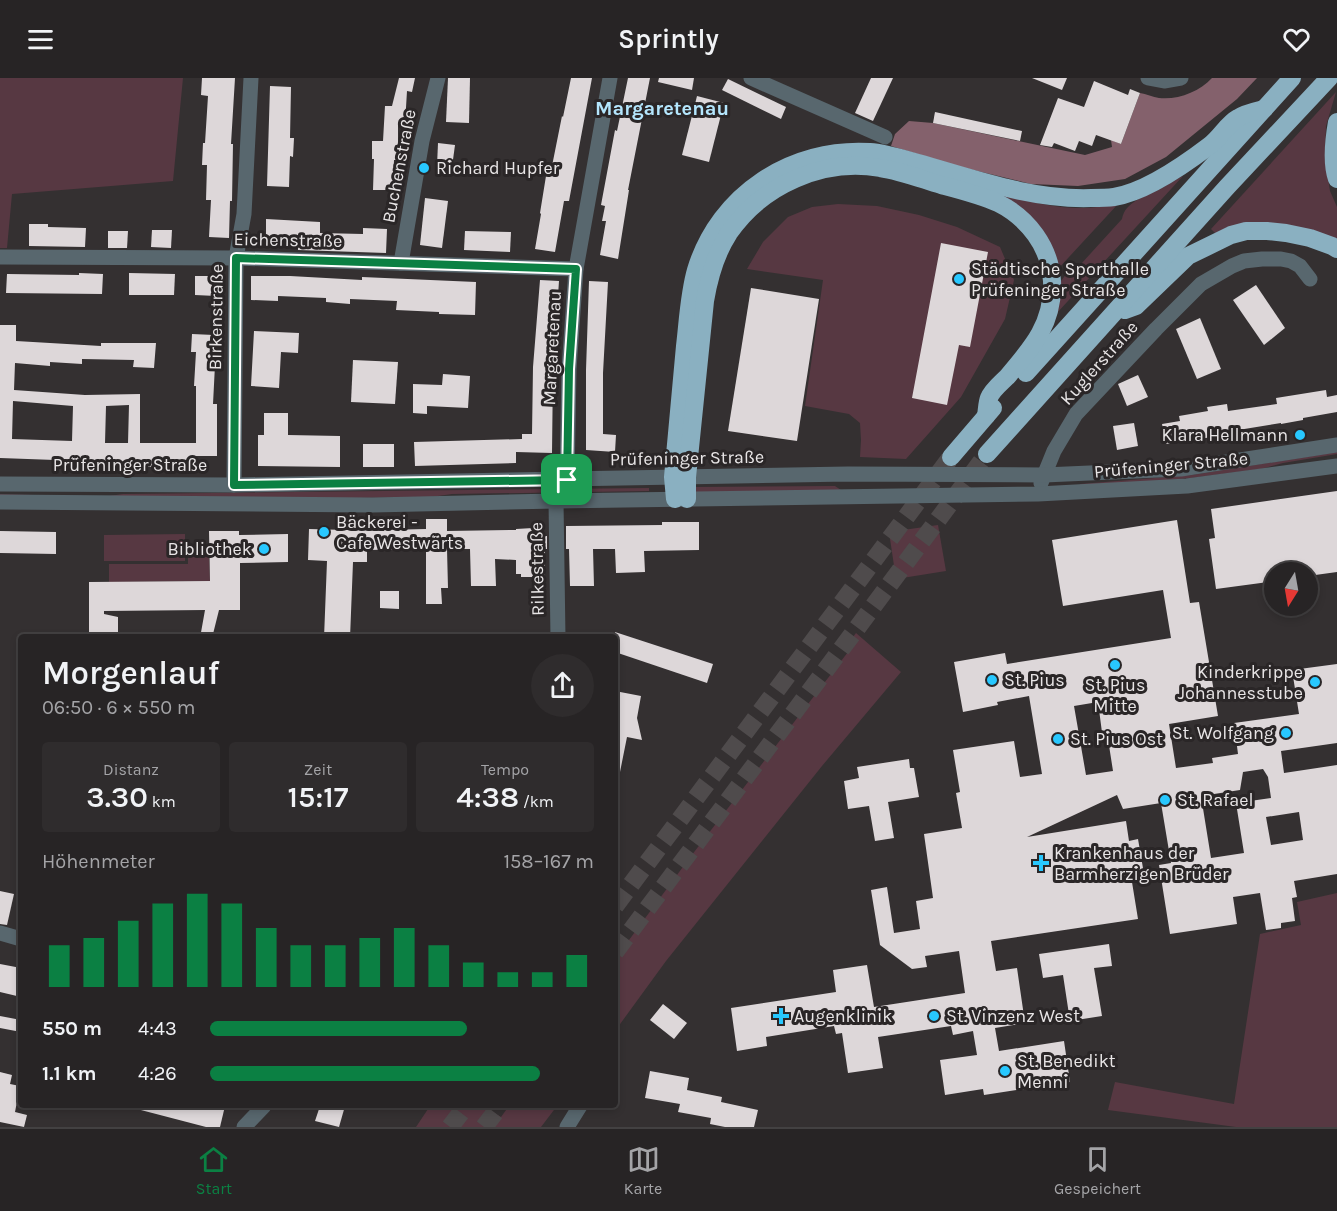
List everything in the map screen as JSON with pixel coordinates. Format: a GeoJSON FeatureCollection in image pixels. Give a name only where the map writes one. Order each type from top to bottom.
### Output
{"type":"FeatureCollection","features":[{"type":"Feature","properties":{"kind":"highway"},"geometry":{"type":"LineString","coordinates":[[951,457],[1292,78]]}},
{"type":"Feature","properties":{"kind":"highway"},"geometry":{"type":"LineString","coordinates":[[987,454],[1227,187],[1329,78]]}},
{"type":"Feature","properties":{"kind":"highway"},"geometry":{"type":"LineString","coordinates":[[681,499],[680,477],[690,301],[696,271],[705,245],[721,219],[739,198],[760,181],[786,167],[812,157],[871,152],[1000,186],[1057,198],[1114,197],[1138,189],[1169,173],[1212,145],[1238,118],[1264,109]]}},
{"type":"Feature","properties":{"kind":"highway"},"geometry":{"type":"LineString","coordinates":[[1337,122],[1334,150],[1337,179]]}},
{"type":"Feature","properties":{"kind":"highway"},"geometry":{"type":"LineString","coordinates":[[680,477],[705,301],[709,279],[717,256],[729,234],[758,201],[794,179],[826,169],[855,166],[879,168],[975,195],[998,204],[1017,216],[1043,244],[1052,282],[1047,318],[1031,349],[990,396],[986,416]]}},
{"type":"Feature","properties":{"kind":"highway"},"geometry":{"type":"LineString","coordinates":[[1112,315],[1136,306],[1188,256],[1231,235],[1246,231],[1286,233],[1310,238],[1337,249]]}},
{"type":"Feature","properties":{"kind":"street","name":"Birkenstraße"},"geometry":{"type":"LineString","coordinates":[[234,485],[236,258],[244,214],[251,78]]}},
{"type":"Feature","properties":{"kind":"street","name":"Buchenstraße"},"geometry":{"type":"LineString","coordinates":[[401,263],[422,141],[438,78]]}},
{"type":"Feature","properties":{"kind":"street","name":"Margaretenau"},"geometry":{"type":"LineString","coordinates":[[567,480],[569,369],[576,269],[610,78]]}},
{"type":"Feature","properties":{"kind":"street"},"geometry":{"type":"LineString","coordinates":[[750,78],[885,137]]}},
{"type":"Feature","properties":{"kind":"street"},"geometry":{"type":"LineString","coordinates":[[1148,78],[1164,81],[1181,78]]}},
{"type":"Feature","properties":{"kind":"street","name":"Eichenstraße"},"geometry":{"type":"LineString","coordinates":[[0,257],[236,258],[576,269]]}},
{"type":"Feature","properties":{"kind":"street","name":"Kuglerstraße"},"geometry":{"type":"LineString","coordinates":[[1038,494],[1054,451],[1076,414],[1201,284],[1244,261],[1262,259],[1291,261],[1300,266],[1310,279]]}},
{"type":"Feature","properties":{"kind":"street","name":"Prüfeninger Straße"},"geometry":{"type":"LineString","coordinates":[[0,484],[234,485],[873,474],[1044,475],[1181,469],[1337,445]]}},
{"type":"Feature","properties":{"kind":"street","name":"Prüfeninger Straße"},"geometry":{"type":"LineString","coordinates":[[0,502],[372,505],[1038,494],[1187,486],[1337,466]]}},
{"type":"Feature","properties":{"kind":"street","name":"Rilkestraße"},"geometry":{"type":"LineString","coordinates":[[556,501],[558,634]]}},
{"type":"Feature","properties":{"kind":"street"},"geometry":{"type":"LineString","coordinates":[[0,933],[18,938]]}},
{"type":"Feature","properties":{"kind":"street"},"geometry":{"type":"LineString","coordinates":[[244,1127],[262,1108]]}},
{"type":"Feature","properties":{"kind":"street"},"geometry":{"type":"LineString","coordinates":[[567,1127],[579,1108]]}},
{"type":"Feature","properties":{"kind":"shaded area"},"geometry":{"type":"Polygon","coordinates":[[[0,78],[183,78],[173,181],[12,194],[7,248],[0,248],[0,78]]]}},
{"type":"Feature","properties":{"kind":"shaded area"},"geometry":{"type":"Polygon","coordinates":[[[1212,78],[1257,78],[1237,99],[1166,157],[1125,179],[1078,186],[1031,184],[961,167],[891,146],[895,134],[909,121],[933,123],[1085,155],[1112,147],[1111,140],[1121,144],[1140,93],[1159,98],[1181,96],[1195,91],[1212,78]]]}},
{"type":"Feature","properties":{"kind":"shaded area"},"geometry":{"type":"Polygon","coordinates":[[[1336,92],[1326,126],[1325,158],[1330,191],[1337,207],[1337,244],[1215,233],[1211,229],[1336,92]]]}},
{"type":"Feature","properties":{"kind":"shaded area"},"geometry":{"type":"Polygon","coordinates":[[[1183,176],[1056,314],[1061,281],[1073,265],[1081,264],[1122,219],[1131,204],[1183,176]]]}},
{"type":"Feature","properties":{"kind":"shaded area"},"geometry":{"type":"Polygon","coordinates":[[[982,189],[1031,202],[1068,208],[1118,204],[1057,270],[982,189]]]}},
{"type":"Feature","properties":{"kind":"shaded area"},"geometry":{"type":"Polygon","coordinates":[[[838,204],[877,206],[919,215],[957,227],[1000,247],[1014,280],[1005,319],[961,397],[906,459],[860,457],[860,423],[849,414],[805,406],[823,280],[747,269],[763,242],[788,217],[812,207],[838,204]]]}},
{"type":"Feature","properties":{"kind":"shaded area"},"geometry":{"type":"Polygon","coordinates":[[[1337,452],[1337,454],[1261,469],[1191,478],[1080,487],[1080,484],[1192,475],[1337,452]]]}},
{"type":"Feature","properties":{"kind":"shaded area"},"geometry":{"type":"Polygon","coordinates":[[[835,486],[841,490],[700,494],[693,491],[693,487],[835,486]]]}},
{"type":"Feature","properties":{"kind":"shaded area"},"geometry":{"type":"Polygon","coordinates":[[[649,488],[649,491],[452,494],[431,497],[206,500],[0,496],[0,494],[102,497],[123,494],[649,488]]]}},
{"type":"Feature","properties":{"kind":"shaded area"},"geometry":{"type":"Polygon","coordinates":[[[938,525],[946,571],[896,579],[889,532],[938,525]]]}},
{"type":"Feature","properties":{"kind":"shaded area"},"geometry":{"type":"Polygon","coordinates":[[[185,534],[185,561],[104,561],[104,535],[185,534]]]}},
{"type":"Feature","properties":{"kind":"shaded area"},"geometry":{"type":"Polygon","coordinates":[[[188,556],[209,557],[210,581],[109,582],[109,564],[188,564],[188,556]]]}},
{"type":"Feature","properties":{"kind":"shaded area"},"geometry":{"type":"Polygon","coordinates":[[[856,633],[901,672],[822,766],[666,961],[618,1027],[618,955],[848,652],[844,649],[856,633]]]}},
{"type":"Feature","properties":{"kind":"shaded area"},"geometry":{"type":"Polygon","coordinates":[[[1337,893],[1337,1127],[1236,1127],[1108,1110],[1115,1082],[1234,1104],[1260,934],[1301,925],[1297,902],[1337,893]]]}},
{"type":"Feature","properties":{"kind":"shaded area"},"geometry":{"type":"Polygon","coordinates":[[[429,1108],[486,1108],[501,1117],[508,1108],[555,1108],[541,1127],[416,1127],[429,1108]]]}},
{"type":"Feature","properties":{"kind":"building"},"geometry":{"type":"Polygon","coordinates":[[[202,78],[235,78],[229,238],[209,237],[211,200],[206,200],[207,165],[202,165],[208,96],[201,95],[202,78]]]}},
{"type":"Feature","properties":{"kind":"building"},"geometry":{"type":"Polygon","coordinates":[[[399,78],[415,78],[412,92],[407,91],[405,124],[398,124],[398,160],[394,160],[393,190],[373,190],[372,141],[383,141],[385,106],[392,106],[399,78]]]}},
{"type":"Feature","properties":{"kind":"building"},"geometry":{"type":"Polygon","coordinates":[[[448,78],[470,78],[469,123],[446,122],[448,78]]]}},
{"type":"Feature","properties":{"kind":"building"},"geometry":{"type":"Polygon","coordinates":[[[571,78],[592,78],[569,201],[564,201],[555,252],[535,249],[546,176],[550,176],[571,78]]]}},
{"type":"Feature","properties":{"kind":"building"},"geometry":{"type":"Polygon","coordinates":[[[628,78],[650,78],[628,190],[618,259],[600,255],[606,221],[602,221],[605,206],[601,205],[615,130],[617,131],[628,78]]]}},
{"type":"Feature","properties":{"kind":"building"},"geometry":{"type":"Polygon","coordinates":[[[659,78],[694,78],[692,90],[658,82],[659,78]]]}},
{"type":"Feature","properties":{"kind":"building"},"geometry":{"type":"Polygon","coordinates":[[[871,78],[893,78],[873,121],[855,113],[871,78]]]}},
{"type":"Feature","properties":{"kind":"building"},"geometry":{"type":"Polygon","coordinates":[[[1032,78],[1067,78],[1062,90],[1032,78]]]}},
{"type":"Feature","properties":{"kind":"building"},"geometry":{"type":"Polygon","coordinates":[[[728,79],[786,107],[781,119],[722,90],[728,79]]]}},
{"type":"Feature","properties":{"kind":"building"},"geometry":{"type":"Polygon","coordinates":[[[1094,81],[1128,95],[1130,89],[1140,93],[1121,144],[1096,135],[1092,146],[1079,141],[1075,151],[1054,143],[1052,147],[1040,145],[1058,98],[1084,107],[1094,81]]]}},
{"type":"Feature","properties":{"kind":"building"},"geometry":{"type":"Polygon","coordinates":[[[270,86],[291,87],[290,138],[294,138],[293,157],[290,156],[289,187],[267,186],[270,86]]]}},
{"type":"Feature","properties":{"kind":"building"},"geometry":{"type":"Polygon","coordinates":[[[697,96],[724,103],[709,162],[682,155],[697,96]]]}},
{"type":"Feature","properties":{"kind":"building"},"geometry":{"type":"Polygon","coordinates":[[[935,112],[1022,131],[1020,141],[933,123],[935,112]]]}},
{"type":"Feature","properties":{"kind":"building"},"geometry":{"type":"Polygon","coordinates":[[[438,143],[455,145],[452,167],[437,166],[438,143]]]}},
{"type":"Feature","properties":{"kind":"building"},"geometry":{"type":"Polygon","coordinates":[[[425,198],[448,201],[442,248],[420,245],[425,198]]]}},
{"type":"Feature","properties":{"kind":"building"},"geometry":{"type":"Polygon","coordinates":[[[266,219],[320,222],[320,233],[363,234],[363,228],[387,229],[386,253],[298,250],[298,245],[266,245],[266,219]]]}},
{"type":"Feature","properties":{"kind":"building"},"geometry":{"type":"Polygon","coordinates":[[[29,224],[86,228],[85,247],[29,246],[29,224]]]}},
{"type":"Feature","properties":{"kind":"building"},"geometry":{"type":"Polygon","coordinates":[[[152,230],[172,230],[171,248],[151,247],[152,230]]]}},
{"type":"Feature","properties":{"kind":"building"},"geometry":{"type":"Polygon","coordinates":[[[108,231],[128,231],[127,248],[108,248],[108,231]]]}},
{"type":"Feature","properties":{"kind":"building"},"geometry":{"type":"Polygon","coordinates":[[[465,231],[511,232],[510,252],[464,250],[465,231]]]}},
{"type":"Feature","properties":{"kind":"building","name":"Städtische Sporthalle Prüfeninger Straße"},"geometry":{"type":"Polygon","coordinates":[[[941,243],[988,252],[970,347],[959,345],[947,405],[912,398],[941,243]]]}},
{"type":"Feature","properties":{"kind":"building"},"geometry":{"type":"Polygon","coordinates":[[[79,273],[103,274],[102,294],[6,293],[7,274],[79,275],[79,273]]]}},
{"type":"Feature","properties":{"kind":"building"},"geometry":{"type":"Polygon","coordinates":[[[129,273],[175,274],[174,295],[129,295],[129,273]]]}},
{"type":"Feature","properties":{"kind":"building"},"geometry":{"type":"Polygon","coordinates":[[[195,276],[217,276],[216,296],[195,295],[195,276]]]}},
{"type":"Feature","properties":{"kind":"building"},"geometry":{"type":"Polygon","coordinates":[[[251,276],[362,280],[362,277],[476,282],[475,315],[396,310],[397,301],[350,299],[350,304],[326,302],[326,298],[278,296],[278,301],[251,300],[251,276]]]}},
{"type":"Feature","properties":{"kind":"building"},"geometry":{"type":"Polygon","coordinates":[[[540,280],[559,281],[553,369],[552,453],[516,452],[516,463],[415,466],[414,442],[522,439],[522,434],[532,434],[533,367],[540,280]]]}},
{"type":"Feature","properties":{"kind":"building"},"geometry":{"type":"Polygon","coordinates":[[[589,281],[608,282],[603,373],[603,434],[616,435],[615,452],[586,450],[589,281]]]}},
{"type":"Feature","properties":{"kind":"building"},"geometry":{"type":"Polygon","coordinates":[[[1256,285],[1285,328],[1264,345],[1233,300],[1256,285]]]}},
{"type":"Feature","properties":{"kind":"building"},"geometry":{"type":"Polygon","coordinates":[[[751,288],[819,299],[797,441],[728,431],[751,288]]]}},
{"type":"Feature","properties":{"kind":"building"},"geometry":{"type":"Polygon","coordinates":[[[1200,318],[1221,369],[1197,379],[1176,329],[1200,318]]]}},
{"type":"Feature","properties":{"kind":"building"},"geometry":{"type":"Polygon","coordinates":[[[0,325],[16,325],[16,341],[101,346],[101,343],[156,343],[154,368],[133,367],[134,360],[82,359],[82,364],[50,362],[50,366],[15,363],[14,390],[85,395],[140,394],[140,443],[196,443],[196,386],[194,386],[196,352],[191,352],[192,334],[214,335],[213,404],[217,404],[217,456],[196,456],[196,466],[138,467],[138,463],[0,458],[0,325]],[[13,401],[12,439],[72,441],[73,406],[13,401]],[[129,405],[106,406],[105,443],[128,443],[129,405]]]}},
{"type":"Feature","properties":{"kind":"building"},"geometry":{"type":"Polygon","coordinates":[[[254,331],[299,333],[298,353],[281,352],[279,388],[251,386],[254,331]]]}},
{"type":"Feature","properties":{"kind":"building"},"geometry":{"type":"Polygon","coordinates":[[[353,360],[398,362],[395,404],[351,402],[353,360]]]}},
{"type":"Feature","properties":{"kind":"building"},"geometry":{"type":"Polygon","coordinates":[[[443,374],[470,376],[468,408],[427,406],[427,414],[413,413],[413,384],[442,385],[443,374]]]}},
{"type":"Feature","properties":{"kind":"building"},"geometry":{"type":"Polygon","coordinates":[[[1138,375],[1148,397],[1127,406],[1118,384],[1138,375]]]}},
{"type":"Feature","properties":{"kind":"building"},"geometry":{"type":"Polygon","coordinates":[[[1326,390],[1327,397],[1337,395],[1337,412],[1281,424],[1232,431],[1232,434],[1166,444],[1162,424],[1180,421],[1179,416],[1208,411],[1207,407],[1227,404],[1228,411],[1277,404],[1276,398],[1326,390]]]}},
{"type":"Feature","properties":{"kind":"building"},"geometry":{"type":"Polygon","coordinates":[[[264,413],[288,413],[288,435],[340,436],[340,467],[258,466],[258,435],[264,435],[264,413]]]}},
{"type":"Feature","properties":{"kind":"building"},"geometry":{"type":"Polygon","coordinates":[[[1134,423],[1138,446],[1117,450],[1113,426],[1134,423]]]}},
{"type":"Feature","properties":{"kind":"building"},"geometry":{"type":"Polygon","coordinates":[[[363,444],[394,444],[394,467],[363,467],[363,444]]]}},
{"type":"Feature","properties":{"kind":"building"},"geometry":{"type":"Polygon","coordinates":[[[1337,491],[1337,572],[1318,575],[1318,562],[1264,562],[1264,582],[1216,589],[1209,539],[1215,538],[1211,509],[1337,491]]]}},
{"type":"Feature","properties":{"kind":"building"},"geometry":{"type":"Polygon","coordinates":[[[426,519],[447,519],[447,531],[533,528],[533,536],[547,536],[545,577],[521,577],[521,574],[516,574],[516,560],[495,559],[496,586],[471,586],[470,549],[447,549],[448,588],[441,588],[442,604],[426,604],[426,549],[367,550],[367,562],[353,562],[350,634],[324,634],[327,561],[308,560],[309,529],[384,531],[426,529],[426,519]]]}},
{"type":"Feature","properties":{"kind":"building"},"geometry":{"type":"Polygon","coordinates":[[[1177,520],[1190,603],[1199,602],[1218,716],[1169,724],[1176,768],[1213,763],[1212,758],[1238,754],[1234,723],[1299,714],[1292,670],[1337,664],[1337,743],[1281,751],[1284,773],[1337,765],[1337,874],[1294,881],[1297,897],[1292,898],[1295,921],[1281,923],[1281,928],[1266,930],[1260,893],[1233,897],[1237,924],[1170,934],[1159,865],[1171,863],[1161,803],[1123,809],[1117,795],[1027,837],[1126,821],[1129,841],[1138,839],[1144,874],[1131,876],[1138,919],[991,941],[996,971],[1017,968],[1025,1023],[995,1028],[999,1051],[1064,1041],[1070,1082],[984,1095],[983,1089],[945,1095],[940,1060],[977,1055],[973,1031],[953,1035],[951,1026],[878,1037],[883,1068],[848,1073],[842,1033],[836,1034],[834,1026],[766,1037],[767,1046],[737,1051],[731,1008],[836,992],[833,970],[867,965],[874,1007],[965,993],[959,951],[925,956],[927,967],[912,969],[880,945],[871,890],[887,887],[894,933],[920,929],[916,901],[933,898],[924,834],[962,828],[956,793],[960,792],[953,750],[1014,741],[1020,777],[1042,774],[1029,696],[963,712],[954,662],[1005,653],[1007,664],[1171,638],[1163,590],[1063,606],[1052,540],[1177,520]],[[1098,702],[1074,706],[1086,775],[1113,771],[1108,739],[1103,740],[1098,702]],[[1263,769],[1243,772],[1240,790],[1201,796],[1211,858],[1244,853],[1236,803],[1271,798],[1268,777],[1263,769]],[[1299,812],[1266,817],[1271,845],[1303,840],[1299,812]]]}},
{"type":"Feature","properties":{"kind":"building"},"geometry":{"type":"Polygon","coordinates":[[[662,522],[699,522],[699,550],[644,551],[645,572],[616,573],[615,549],[593,549],[594,586],[570,586],[566,526],[662,525],[662,522]]]}},
{"type":"Feature","properties":{"kind":"building"},"geometry":{"type":"Polygon","coordinates":[[[0,531],[56,532],[56,554],[0,553],[0,531]]]}},
{"type":"Feature","properties":{"kind":"building"},"geometry":{"type":"Polygon","coordinates":[[[209,531],[239,531],[239,535],[288,534],[288,562],[240,563],[240,610],[219,610],[213,634],[201,634],[205,610],[104,611],[104,614],[118,617],[118,634],[89,634],[89,582],[210,581],[209,531]]]}},
{"type":"Feature","properties":{"kind":"building"},"geometry":{"type":"Polygon","coordinates":[[[380,591],[399,591],[399,609],[380,608],[380,591]]]}},
{"type":"Feature","properties":{"kind":"building"},"geometry":{"type":"Polygon","coordinates":[[[615,632],[713,664],[707,683],[618,653],[618,634],[615,632]]]}},
{"type":"Feature","properties":{"kind":"building"},"geometry":{"type":"Polygon","coordinates":[[[618,692],[641,696],[637,718],[642,740],[627,737],[620,772],[618,772],[618,692]]]}},
{"type":"Feature","properties":{"kind":"building"},"geometry":{"type":"Polygon","coordinates":[[[909,759],[910,768],[914,768],[919,797],[888,802],[894,838],[875,841],[869,806],[848,809],[844,781],[859,778],[857,767],[909,759]]]}},
{"type":"Feature","properties":{"kind":"building"},"geometry":{"type":"Polygon","coordinates":[[[0,891],[14,894],[7,925],[0,924],[0,891]]]}},
{"type":"Feature","properties":{"kind":"building"},"geometry":{"type":"Polygon","coordinates":[[[1109,944],[1112,966],[1094,968],[1102,1016],[1070,1021],[1063,975],[1043,978],[1039,954],[1109,944]]]}},
{"type":"Feature","properties":{"kind":"building"},"geometry":{"type":"Polygon","coordinates":[[[0,964],[18,967],[18,996],[0,992],[0,964]]]}},
{"type":"Feature","properties":{"kind":"building"},"geometry":{"type":"Polygon","coordinates":[[[663,1004],[687,1023],[674,1039],[650,1020],[663,1004]]]}},
{"type":"Feature","properties":{"kind":"building"},"geometry":{"type":"Polygon","coordinates":[[[0,1016],[18,1019],[18,1031],[0,1028],[0,1016]]]}},
{"type":"Feature","properties":{"kind":"building"},"geometry":{"type":"Polygon","coordinates":[[[650,1071],[689,1078],[687,1090],[722,1097],[721,1102],[758,1110],[754,1127],[725,1127],[710,1124],[711,1118],[678,1112],[680,1104],[645,1098],[650,1071]]]}},
{"type":"Feature","properties":{"kind":"building"},"geometry":{"type":"Polygon","coordinates":[[[0,1072],[12,1075],[10,1084],[18,1086],[15,1112],[27,1115],[24,1127],[0,1122],[0,1072]]]}},
{"type":"Feature","properties":{"kind":"building"},"geometry":{"type":"Polygon","coordinates":[[[225,1108],[220,1127],[206,1127],[137,1109],[225,1108]]]}},
{"type":"Feature","properties":{"kind":"building"},"geometry":{"type":"Polygon","coordinates":[[[319,1108],[344,1108],[339,1127],[315,1121],[319,1108]]]}},
{"type":"Feature","properties":{"kind":"tunnel"},"geometry":{"type":"LineString","coordinates":[[618,948],[987,454]]}},
{"type":"Feature","properties":{"kind":"tunnel"},"geometry":{"type":"LineString","coordinates":[[618,902],[951,457]]}},
{"type":"Feature","properties":{"kind":"tunnel"},"geometry":{"type":"LineString","coordinates":[[450,1127],[464,1108]]}},
{"type":"Feature","properties":{"kind":"tunnel"},"geometry":{"type":"LineString","coordinates":[[484,1127],[498,1108]]}},
{"type":"Feature","properties":{"kind":"place","name":"Richard Hupfer"},"geometry":{"type":"Point","coordinates":[424,168]}},
{"type":"Feature","properties":{"kind":"place","name":"Städtische Sporthalle Prüfeninger Straße"},"geometry":{"type":"Point","coordinates":[959,279]}},
{"type":"Feature","properties":{"kind":"place","name":"Klara Hellmann"},"geometry":{"type":"Point","coordinates":[1300,435]}},
{"type":"Feature","properties":{"kind":"place","name":"Bäckerei - Cafe Westwärts"},"geometry":{"type":"Point","coordinates":[324,532]}},
{"type":"Feature","properties":{"kind":"place","name":"Bibliothek"},"geometry":{"type":"Point","coordinates":[264,549]}},
{"type":"Feature","properties":{"kind":"place","name":"St. Pius Mitte"},"geometry":{"type":"Point","coordinates":[1115,665]}},
{"type":"Feature","properties":{"kind":"place","name":"St. Pius"},"geometry":{"type":"Point","coordinates":[992,680]}},
{"type":"Feature","properties":{"kind":"place","name":"Kinderkrippe Johannesstube"},"geometry":{"type":"Point","coordinates":[1315,682]}},
{"type":"Feature","properties":{"kind":"place","name":"St. Wolfgang"},"geometry":{"type":"Point","coordinates":[1286,733]}},
{"type":"Feature","properties":{"kind":"place","name":"St. Pius Ost"},"geometry":{"type":"Point","coordinates":[1058,739]}},
{"type":"Feature","properties":{"kind":"place","name":"St. Rafael"},"geometry":{"type":"Point","coordinates":[1165,800]}},
{"type":"Feature","properties":{"kind":"place","name":"Krankenhaus der Barmherzigen Brüder"},"geometry":{"type":"Point","coordinates":[1041,863]}},
{"type":"Feature","properties":{"kind":"place","name":"Augenklinik"},"geometry":{"type":"Point","coordinates":[781,1016]}},
{"type":"Feature","properties":{"kind":"place","name":"St. Vinzenz West"},"geometry":{"type":"Point","coordinates":[934,1016]}},
{"type":"Feature","properties":{"kind":"place","name":"St. Benedikt Menni"},"geometry":{"type":"Point","coordinates":[1005,1071]}},
{"type":"Feature","properties":{"kind":"district","name":"Margaretenau"},"geometry":{"type":"Point","coordinates":[662,108]}},
{"type":"Feature","properties":{"kind":"route"},"geometry":{"type":"LineString","coordinates":[[236,258],[576,269],[569,369],[567,480],[234,485],[236,258]]}}]}
